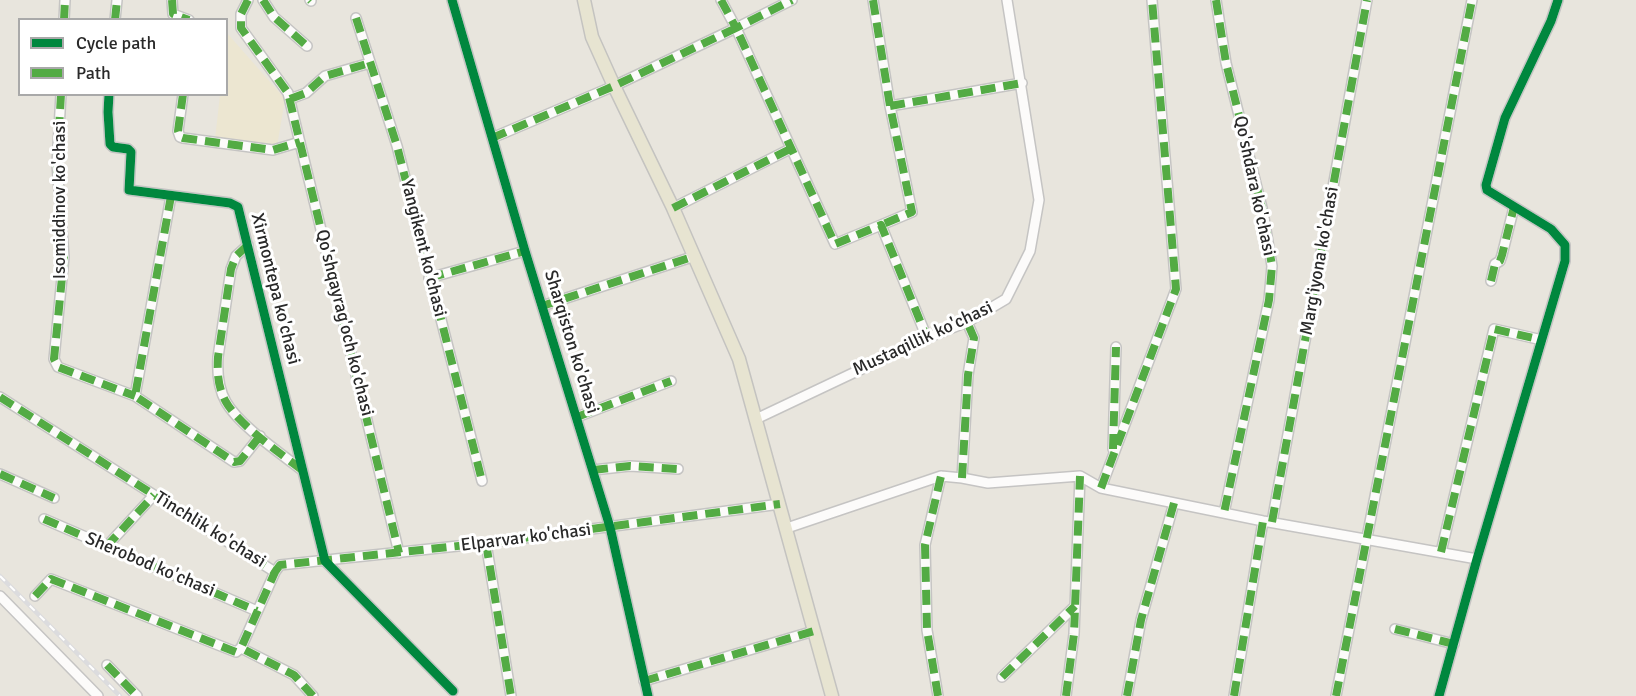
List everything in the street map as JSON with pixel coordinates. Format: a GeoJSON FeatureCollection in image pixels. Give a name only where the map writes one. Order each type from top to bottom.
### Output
{"type":"FeatureCollection","features":[{"type":"Feature","properties":{"kind":"main road"},"geometry":{"type":"LineString","coordinates":[[584,0],[592,37],[674,208],[739,359],[832,696]]}},
{"type":"Feature","properties":{"kind":"street"},"geometry":{"type":"LineString","coordinates":[[64,18],[65,0]]}},
{"type":"Feature","properties":{"kind":"street"},"geometry":{"type":"LineString","coordinates":[[115,18],[117,0]]}},
{"type":"Feature","properties":{"kind":"street"},"geometry":{"type":"LineString","coordinates":[[172,0],[173,14],[184,18]]}},
{"type":"Feature","properties":{"kind":"street"},"geometry":{"type":"LineString","coordinates":[[248,0],[242,14],[241,28],[289,96],[306,93],[325,76],[370,63]]}},
{"type":"Feature","properties":{"kind":"street"},"geometry":{"type":"LineString","coordinates":[[263,0],[274,17],[307,46]]}},
{"type":"Feature","properties":{"kind":"street","name":"Sharqiston ko'chasi"},"geometry":{"type":"LineString","coordinates":[[453,0],[525,251],[610,526],[648,696]]}},
{"type":"Feature","properties":{"kind":"street"},"geometry":{"type":"LineString","coordinates":[[721,0],[835,244],[912,212],[873,0]]}},
{"type":"Feature","properties":{"kind":"street"},"geometry":{"type":"LineString","coordinates":[[492,138],[614,86],[792,0]]}},
{"type":"Feature","properties":{"kind":"street","name":"Mustaqillik ko'chasi"},"geometry":{"type":"LineString","coordinates":[[756,418],[927,338],[967,322],[1006,299],[1030,251],[1039,200],[1007,0]]}},
{"type":"Feature","properties":{"kind":"street"},"geometry":{"type":"LineString","coordinates":[[1101,488],[1176,289],[1152,0]]}},
{"type":"Feature","properties":{"kind":"street","name":"Qo'shdara ko'chasi"},"geometry":{"type":"LineString","coordinates":[[1217,0],[1226,63],[1263,212],[1272,266],[1269,300],[1224,513]]}},
{"type":"Feature","properties":{"kind":"street","name":"Marg'iyona ko'chasi"},"geometry":{"type":"LineString","coordinates":[[1234,696],[1367,0]]}},
{"type":"Feature","properties":{"kind":"street"},"geometry":{"type":"LineString","coordinates":[[1336,696],[1472,0]]}},
{"type":"Feature","properties":{"kind":"street"},"geometry":{"type":"LineString","coordinates":[[1439,696],[1565,261],[1565,245],[1551,229],[1487,190],[1486,185],[1505,118],[1551,21],[1558,0]]}},
{"type":"Feature","properties":{"kind":"street","name":"Yangikent ko'chasi"},"geometry":{"type":"LineString","coordinates":[[356,18],[397,146],[482,481]]}},
{"type":"Feature","properties":{"kind":"street"},"geometry":{"type":"LineString","coordinates":[[891,106],[1022,83]]}},
{"type":"Feature","properties":{"kind":"street","name":"Isomiddinov ko'chasi"},"geometry":{"type":"LineString","coordinates":[[61,96],[57,164],[64,257],[54,359],[58,366],[135,396],[234,462],[240,461],[260,436]]}},
{"type":"Feature","properties":{"kind":"street","name":"Xirmontepa ko'chasi"},"geometry":{"type":"LineString","coordinates":[[109,96],[110,144],[131,152],[129,190],[235,204],[240,210],[325,561]]}},
{"type":"Feature","properties":{"kind":"street"},"geometry":{"type":"LineString","coordinates":[[183,96],[178,131],[180,137],[273,150],[300,142]]}},
{"type":"Feature","properties":{"kind":"street","name":"Qo'shqayrag'och ko'chasi"},"geometry":{"type":"LineString","coordinates":[[289,96],[399,553]]}},
{"type":"Feature","properties":{"kind":"street"},"geometry":{"type":"LineString","coordinates":[[674,208],[790,149]]}},
{"type":"Feature","properties":{"kind":"street"},"geometry":{"type":"LineString","coordinates":[[135,396],[171,196]]}},
{"type":"Feature","properties":{"kind":"street"},"geometry":{"type":"LineString","coordinates":[[1491,281],[1495,264],[1500,261],[1502,255],[1514,207]]}},
{"type":"Feature","properties":{"kind":"street"},"geometry":{"type":"LineString","coordinates":[[881,225],[927,338]]}},
{"type":"Feature","properties":{"kind":"street"},"geometry":{"type":"LineString","coordinates":[[249,245],[236,256],[231,269],[218,370],[221,391],[232,411],[302,470]]}},
{"type":"Feature","properties":{"kind":"street"},"geometry":{"type":"LineString","coordinates":[[429,278],[525,251]]}},
{"type":"Feature","properties":{"kind":"street"},"geometry":{"type":"LineString","coordinates":[[542,306],[695,256]]}},
{"type":"Feature","properties":{"kind":"street"},"geometry":{"type":"LineString","coordinates":[[962,478],[968,375],[974,338],[967,322]]}},
{"type":"Feature","properties":{"kind":"street"},"geometry":{"type":"LineString","coordinates":[[1441,552],[1494,329],[1542,340]]}},
{"type":"Feature","properties":{"kind":"street"},"geometry":{"type":"LineString","coordinates":[[1112,458],[1116,347]]}},
{"type":"Feature","properties":{"kind":"street"},"geometry":{"type":"LineString","coordinates":[[577,417],[670,381]]}},
{"type":"Feature","properties":{"kind":"street","name":"Tinchlik ko'chasi"},"geometry":{"type":"LineString","coordinates":[[0,397],[275,572],[241,648]]}},
{"type":"Feature","properties":{"kind":"street"},"geometry":{"type":"LineString","coordinates":[[593,470],[630,466],[678,469]]}},
{"type":"Feature","properties":{"kind":"street"},"geometry":{"type":"LineString","coordinates":[[0,474],[54,498]]}},
{"type":"Feature","properties":{"kind":"street"},"geometry":{"type":"LineString","coordinates":[[787,528],[941,476],[988,483],[1080,476],[1101,488],[1268,522],[1477,559]]}},
{"type":"Feature","properties":{"kind":"street"},"geometry":{"type":"LineString","coordinates":[[938,696],[927,630],[925,546],[941,476]]}},
{"type":"Feature","properties":{"kind":"street"},"geometry":{"type":"LineString","coordinates":[[1066,696],[1074,634],[1080,476]]}},
{"type":"Feature","properties":{"kind":"street"},"geometry":{"type":"LineString","coordinates":[[106,547],[154,495]]}},
{"type":"Feature","properties":{"kind":"street"},"geometry":{"type":"LineString","coordinates":[[1127,696],[1141,620],[1174,503]]}},
{"type":"Feature","properties":{"kind":"street","name":"Elparvar ko'chasi"},"geometry":{"type":"LineString","coordinates":[[275,572],[280,566],[486,543],[780,504]]}},
{"type":"Feature","properties":{"kind":"street","name":"Sherobod ko'chasi"},"geometry":{"type":"LineString","coordinates":[[44,519],[257,611]]}},
{"type":"Feature","properties":{"kind":"street"},"geometry":{"type":"LineString","coordinates":[[486,543],[511,696]]}},
{"type":"Feature","properties":{"kind":"street"},"geometry":{"type":"LineString","coordinates":[[325,561],[453,691]]}},
{"type":"Feature","properties":{"kind":"street"},"geometry":{"type":"LineString","coordinates":[[35,596],[51,579],[236,652],[241,648],[294,675],[313,696]]}},
{"type":"Feature","properties":{"kind":"street"},"geometry":{"type":"LineString","coordinates":[[0,596],[98,696]]}},
{"type":"Feature","properties":{"kind":"street"},"geometry":{"type":"LineString","coordinates":[[1002,677],[1075,606]]}},
{"type":"Feature","properties":{"kind":"street"},"geometry":{"type":"LineString","coordinates":[[1395,629],[1454,644]]}},
{"type":"Feature","properties":{"kind":"street"},"geometry":{"type":"LineString","coordinates":[[644,681],[814,631]]}},
{"type":"Feature","properties":{"kind":"street"},"geometry":{"type":"LineString","coordinates":[[107,665],[137,696]]}},
{"type":"Feature","properties":{"kind":"shaded area"},"geometry":{"type":"Polygon","coordinates":[[[228,34],[285,99],[277,146],[215,139],[220,96],[228,96],[228,34]]]}},
{"type":"Feature","properties":{"kind":"railway"},"geometry":{"type":"LineString","coordinates":[[0,576],[120,696]]}},
{"type":"Feature","properties":{"kind":"marked path"},"geometry":{"type":"LineString","coordinates":[[64,18],[65,0]]}},
{"type":"Feature","properties":{"kind":"marked path"},"geometry":{"type":"LineString","coordinates":[[115,18],[117,0]]}},
{"type":"Feature","properties":{"kind":"marked path"},"geometry":{"type":"LineString","coordinates":[[172,0],[173,14],[184,18]]}},
{"type":"Feature","properties":{"kind":"marked path"},"geometry":{"type":"LineString","coordinates":[[248,0],[241,14],[241,28],[288,93],[399,553]]}},
{"type":"Feature","properties":{"kind":"marked path"},"geometry":{"type":"LineString","coordinates":[[263,0],[274,17],[307,46]]}},
{"type":"Feature","properties":{"kind":"marked path"},"geometry":{"type":"LineString","coordinates":[[721,0],[736,28],[792,0]]}},
{"type":"Feature","properties":{"kind":"marked path"},"geometry":{"type":"LineString","coordinates":[[873,0],[890,106],[912,212],[881,225]]}},
{"type":"Feature","properties":{"kind":"marked path"},"geometry":{"type":"LineString","coordinates":[[1101,488],[1176,289],[1152,0]]}},
{"type":"Feature","properties":{"kind":"marked path"},"geometry":{"type":"LineString","coordinates":[[1216,0],[1226,63],[1263,212],[1272,266],[1269,300],[1224,513]]}},
{"type":"Feature","properties":{"kind":"marked path"},"geometry":{"type":"LineString","coordinates":[[1272,522],[1367,0]]}},
{"type":"Feature","properties":{"kind":"marked path"},"geometry":{"type":"LineString","coordinates":[[1336,696],[1472,0]]}},
{"type":"Feature","properties":{"kind":"marked path"},"geometry":{"type":"LineString","coordinates":[[356,18],[397,146],[482,481]]}},
{"type":"Feature","properties":{"kind":"marked path"},"geometry":{"type":"LineString","coordinates":[[492,138],[614,86],[736,28],[835,244],[881,225],[927,338]]}},
{"type":"Feature","properties":{"kind":"marked path"},"geometry":{"type":"LineString","coordinates":[[290,99],[306,93],[325,76],[370,63]]}},
{"type":"Feature","properties":{"kind":"marked path"},"geometry":{"type":"LineString","coordinates":[[890,106],[1022,83]]}},
{"type":"Feature","properties":{"kind":"marked path"},"geometry":{"type":"LineString","coordinates":[[61,96],[57,164],[64,257],[54,359],[58,367],[135,396]]}},
{"type":"Feature","properties":{"kind":"marked path"},"geometry":{"type":"LineString","coordinates":[[183,96],[178,131],[180,137],[273,150],[300,142]]}},
{"type":"Feature","properties":{"kind":"marked path"},"geometry":{"type":"LineString","coordinates":[[673,208],[790,149]]}},
{"type":"Feature","properties":{"kind":"marked path"},"geometry":{"type":"LineString","coordinates":[[171,196],[135,396],[234,462],[240,461],[260,436]]}},
{"type":"Feature","properties":{"kind":"marked path"},"geometry":{"type":"LineString","coordinates":[[1491,281],[1495,264],[1500,261],[1502,255],[1514,207]]}},
{"type":"Feature","properties":{"kind":"marked path"},"geometry":{"type":"LineString","coordinates":[[248,245],[236,256],[231,269],[218,357],[220,386],[223,397],[240,420],[302,470]]}},
{"type":"Feature","properties":{"kind":"marked path"},"geometry":{"type":"LineString","coordinates":[[429,278],[525,251]]}},
{"type":"Feature","properties":{"kind":"marked path"},"geometry":{"type":"LineString","coordinates":[[542,306],[695,256]]}},
{"type":"Feature","properties":{"kind":"marked path"},"geometry":{"type":"LineString","coordinates":[[962,478],[968,375],[974,338],[967,322]]}},
{"type":"Feature","properties":{"kind":"marked path"},"geometry":{"type":"LineString","coordinates":[[1441,552],[1494,329],[1542,340]]}},
{"type":"Feature","properties":{"kind":"marked path"},"geometry":{"type":"LineString","coordinates":[[1113,449],[1116,347]]}},
{"type":"Feature","properties":{"kind":"marked path"},"geometry":{"type":"LineString","coordinates":[[577,417],[671,381]]}},
{"type":"Feature","properties":{"kind":"marked path"},"geometry":{"type":"LineString","coordinates":[[0,397],[275,572],[241,648],[294,675],[313,696]]}},
{"type":"Feature","properties":{"kind":"marked path"},"geometry":{"type":"LineString","coordinates":[[593,470],[630,466],[678,469]]}},
{"type":"Feature","properties":{"kind":"marked path"},"geometry":{"type":"LineString","coordinates":[[0,474],[54,498]]}},
{"type":"Feature","properties":{"kind":"marked path"},"geometry":{"type":"LineString","coordinates":[[938,696],[927,630],[925,545],[941,476]]}},
{"type":"Feature","properties":{"kind":"marked path"},"geometry":{"type":"LineString","coordinates":[[1066,696],[1074,634],[1080,476]]}},
{"type":"Feature","properties":{"kind":"marked path"},"geometry":{"type":"LineString","coordinates":[[106,547],[154,495]]}},
{"type":"Feature","properties":{"kind":"marked path"},"geometry":{"type":"LineString","coordinates":[[1127,696],[1141,620],[1174,503]]}},
{"type":"Feature","properties":{"kind":"marked path"},"geometry":{"type":"LineString","coordinates":[[275,572],[280,565],[486,543],[780,504]]}},
{"type":"Feature","properties":{"kind":"marked path"},"geometry":{"type":"LineString","coordinates":[[44,519],[257,611]]}},
{"type":"Feature","properties":{"kind":"marked path"},"geometry":{"type":"LineString","coordinates":[[1234,696],[1263,521]]}},
{"type":"Feature","properties":{"kind":"marked path"},"geometry":{"type":"LineString","coordinates":[[486,543],[511,696]]}},
{"type":"Feature","properties":{"kind":"marked path"},"geometry":{"type":"LineString","coordinates":[[35,596],[51,579],[236,652],[241,648]]}},
{"type":"Feature","properties":{"kind":"marked path"},"geometry":{"type":"LineString","coordinates":[[1002,677],[1075,606]]}},
{"type":"Feature","properties":{"kind":"marked path"},"geometry":{"type":"LineString","coordinates":[[1395,629],[1454,644]]}},
{"type":"Feature","properties":{"kind":"marked path"},"geometry":{"type":"LineString","coordinates":[[644,681],[814,631]]}},
{"type":"Feature","properties":{"kind":"marked path"},"geometry":{"type":"LineString","coordinates":[[107,665],[137,696]]}},
{"type":"Feature","properties":{"kind":"cycle path"},"geometry":{"type":"LineString","coordinates":[[452,0],[525,251],[610,527],[648,696]]}},
{"type":"Feature","properties":{"kind":"cycle path"},"geometry":{"type":"LineString","coordinates":[[1439,696],[1565,261],[1565,245],[1551,229],[1487,190],[1486,185],[1505,118],[1551,21],[1558,0]]}},
{"type":"Feature","properties":{"kind":"cycle path"},"geometry":{"type":"LineString","coordinates":[[109,96],[110,144],[131,152],[129,190],[230,203],[238,207],[325,561],[453,691]]}}]}
